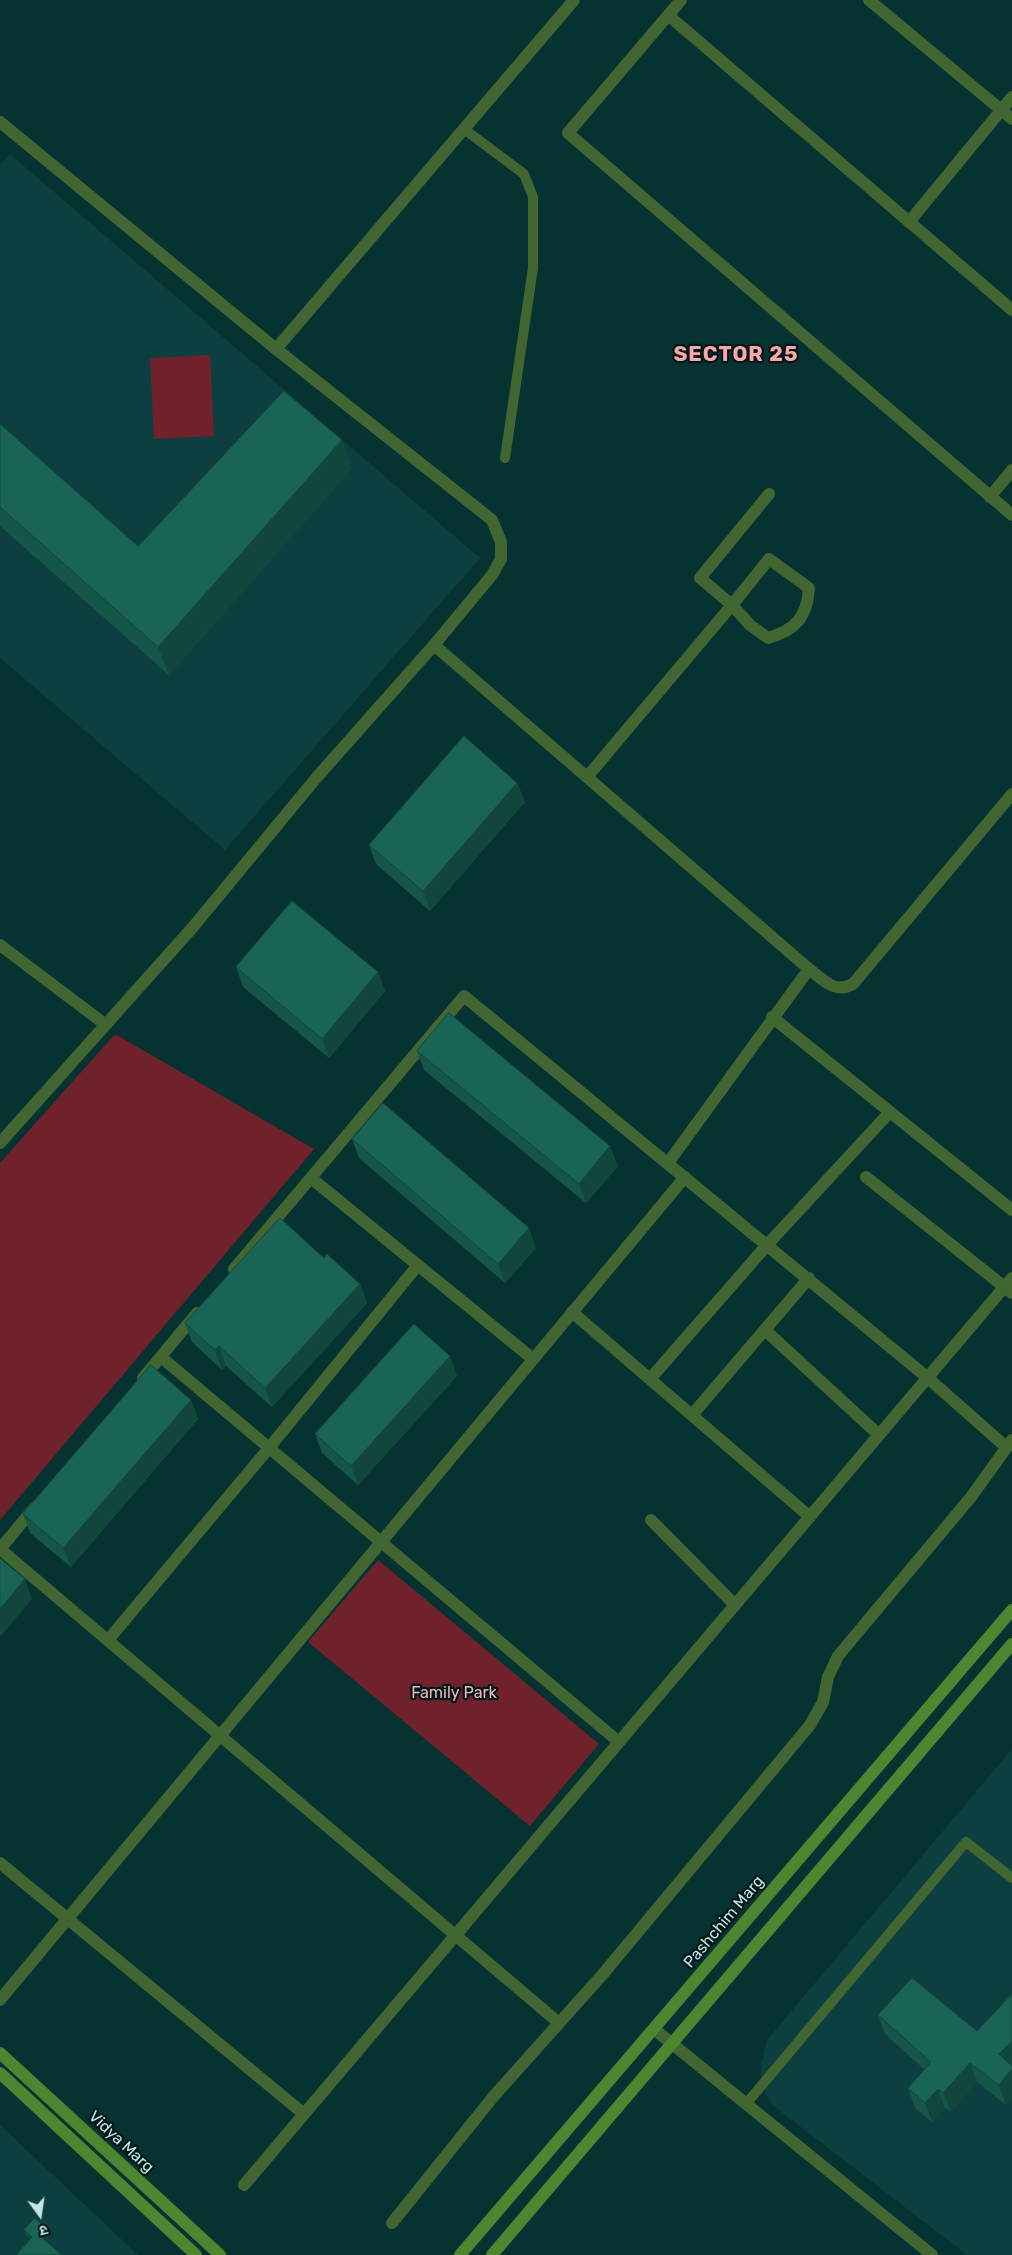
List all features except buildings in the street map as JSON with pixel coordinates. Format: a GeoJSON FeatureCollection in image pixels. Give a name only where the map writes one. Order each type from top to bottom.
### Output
{"type":"FeatureCollection","features":[{"type":"Feature","properties":{"kind":"main road","name":"Pashchim Marg"},"geometry":{"type":"LineString","coordinates":[[460,2255],[1012,1610]]}},
{"type":"Feature","properties":{"kind":"main road"},"geometry":{"type":"LineString","coordinates":[[492,2255],[1012,1644]]}},
{"type":"Feature","properties":{"kind":"main road","name":"Vidya Marg"},"geometry":{"type":"LineString","coordinates":[[0,2053],[220,2255]]}},
{"type":"Feature","properties":{"kind":"main road","name":"Vidya Marg"},"geometry":{"type":"LineString","coordinates":[[0,2073],[196,2255]]}},
{"type":"Feature","properties":{"kind":"street"},"geometry":{"type":"LineString","coordinates":[[276,349],[574,0]]}},
{"type":"Feature","properties":{"kind":"street"},"geometry":{"type":"LineString","coordinates":[[681,0],[568,132],[1012,515]]}},
{"type":"Feature","properties":{"kind":"street"},"geometry":{"type":"LineString","coordinates":[[869,0],[1012,119]]}},
{"type":"Feature","properties":{"kind":"street"},"geometry":{"type":"LineString","coordinates":[[668,15],[1012,310]]}},
{"type":"Feature","properties":{"kind":"street"},"geometry":{"type":"LineString","coordinates":[[909,222],[1012,97]]}},
{"type":"Feature","properties":{"kind":"street"},"geometry":{"type":"LineString","coordinates":[[0,122],[276,349],[492,520],[501,542],[501,558],[492,575],[434,645],[317,777],[193,927],[0,1143]]}},
{"type":"Feature","properties":{"kind":"street"},"geometry":{"type":"LineString","coordinates":[[990,497],[1012,470]]}},
{"type":"Feature","properties":{"kind":"street"},"geometry":{"type":"LineString","coordinates":[[587,777],[732,605],[770,560],[808,588],[808,605],[796,626],[780,635],[768,638],[750,625],[732,605],[700,578],[769,494]]}},
{"type":"Feature","properties":{"kind":"street"},"geometry":{"type":"LineString","coordinates":[[434,645],[809,969],[835,988],[845,989],[853,984],[1012,794]]}},
{"type":"Feature","properties":{"kind":"street"},"geometry":{"type":"LineString","coordinates":[[0,945],[106,1025]]}},
{"type":"Feature","properties":{"kind":"street"},"geometry":{"type":"LineString","coordinates":[[668,1163],[772,1017],[809,969]]}},
{"type":"Feature","properties":{"kind":"street"},"geometry":{"type":"LineString","coordinates":[[223,1282],[464,996],[1009,1444],[971,1497],[838,1656],[828,1677],[823,1702],[810,1725],[609,1967],[493,2096],[392,2223]]}},
{"type":"Feature","properties":{"kind":"street"},"geometry":{"type":"LineString","coordinates":[[772,1017],[1012,1210]]}},
{"type":"Feature","properties":{"kind":"street"},"geometry":{"type":"LineString","coordinates":[[650,1379],[767,1245],[890,1112]]}},
{"type":"Feature","properties":{"kind":"street"},"geometry":{"type":"LineString","coordinates":[[0,2000],[685,1177]]}},
{"type":"Feature","properties":{"kind":"street"},"geometry":{"type":"LineString","coordinates":[[244,2185],[879,1435],[1010,1286],[866,1177]]}},
{"type":"Feature","properties":{"kind":"street"},"geometry":{"type":"LineString","coordinates":[[311,1178],[533,1358]]}},
{"type":"Feature","properties":{"kind":"street"},"geometry":{"type":"LineString","coordinates":[[108,1640],[269,1448],[418,1265]]}},
{"type":"Feature","properties":{"kind":"street"},"geometry":{"type":"LineString","coordinates":[[692,1415],[808,1278]]}},
{"type":"Feature","properties":{"kind":"street"},"geometry":{"type":"LineString","coordinates":[[135,1388],[204,1305]]}},
{"type":"Feature","properties":{"kind":"street"},"geometry":{"type":"LineString","coordinates":[[572,1312],[810,1517]]}},
{"type":"Feature","properties":{"kind":"street"},"geometry":{"type":"LineString","coordinates":[[765,1330],[879,1435]]}},
{"type":"Feature","properties":{"kind":"street"},"geometry":{"type":"LineString","coordinates":[[161,1357],[619,1742]]}},
{"type":"Feature","properties":{"kind":"street"},"geometry":{"type":"LineString","coordinates":[[45,1495],[0,1549],[559,2023]]}},
{"type":"Feature","properties":{"kind":"street"},"geometry":{"type":"LineString","coordinates":[[651,1520],[735,1605]]}},
{"type":"Feature","properties":{"kind":"street"},"geometry":{"type":"LineString","coordinates":[[0,1863],[304,2114]]}},
{"type":"Feature","properties":{"kind":"street"},"geometry":{"type":"LineString","coordinates":[[654,2029],[932,2255]]}},
{"type":"Feature","properties":{"kind":"lane"},"geometry":{"type":"LineString","coordinates":[[464,129],[524,174],[533,197],[533,268],[505,458]]}},
{"type":"Feature","properties":{"kind":"lane"},"geometry":{"type":"LineString","coordinates":[[746,2104],[966,1842],[1012,1878]]}},
{"type":"Feature","properties":{"kind":"shaded area"},"geometry":{"type":"Polygon","coordinates":[[[10,154],[480,558],[225,850],[0,658],[0,165],[10,154]]]}},
{"type":"Feature","properties":{"kind":"shaded area"},"geometry":{"type":"Polygon","coordinates":[[[1012,1749],[1012,2255],[967,2255],[771,2104],[761,2082],[761,2065],[767,2040],[1012,1749]]]}},
{"type":"Feature","properties":{"kind":"shaded area"},"geometry":{"type":"Polygon","coordinates":[[[0,2125],[138,2255],[0,2255],[0,2125]]]}},
{"type":"Feature","properties":{"kind":"green space"},"geometry":{"type":"Polygon","coordinates":[[[210,355],[214,436],[154,439],[150,358],[210,355]]]}},
{"type":"Feature","properties":{"kind":"green space"},"geometry":{"type":"Polygon","coordinates":[[[115,1034],[314,1149],[0,1520],[0,1163],[115,1034]]]}},
{"type":"Feature","properties":{"kind":"green space","name":"Family Park"},"geometry":{"type":"Polygon","coordinates":[[[378,1560],[599,1744],[530,1826],[308,1642],[378,1560]]]}},
{"type":"Feature","properties":{"kind":"district","name":"SECTOR 25"},"geometry":{"type":"Point","coordinates":[736,355]}}]}
